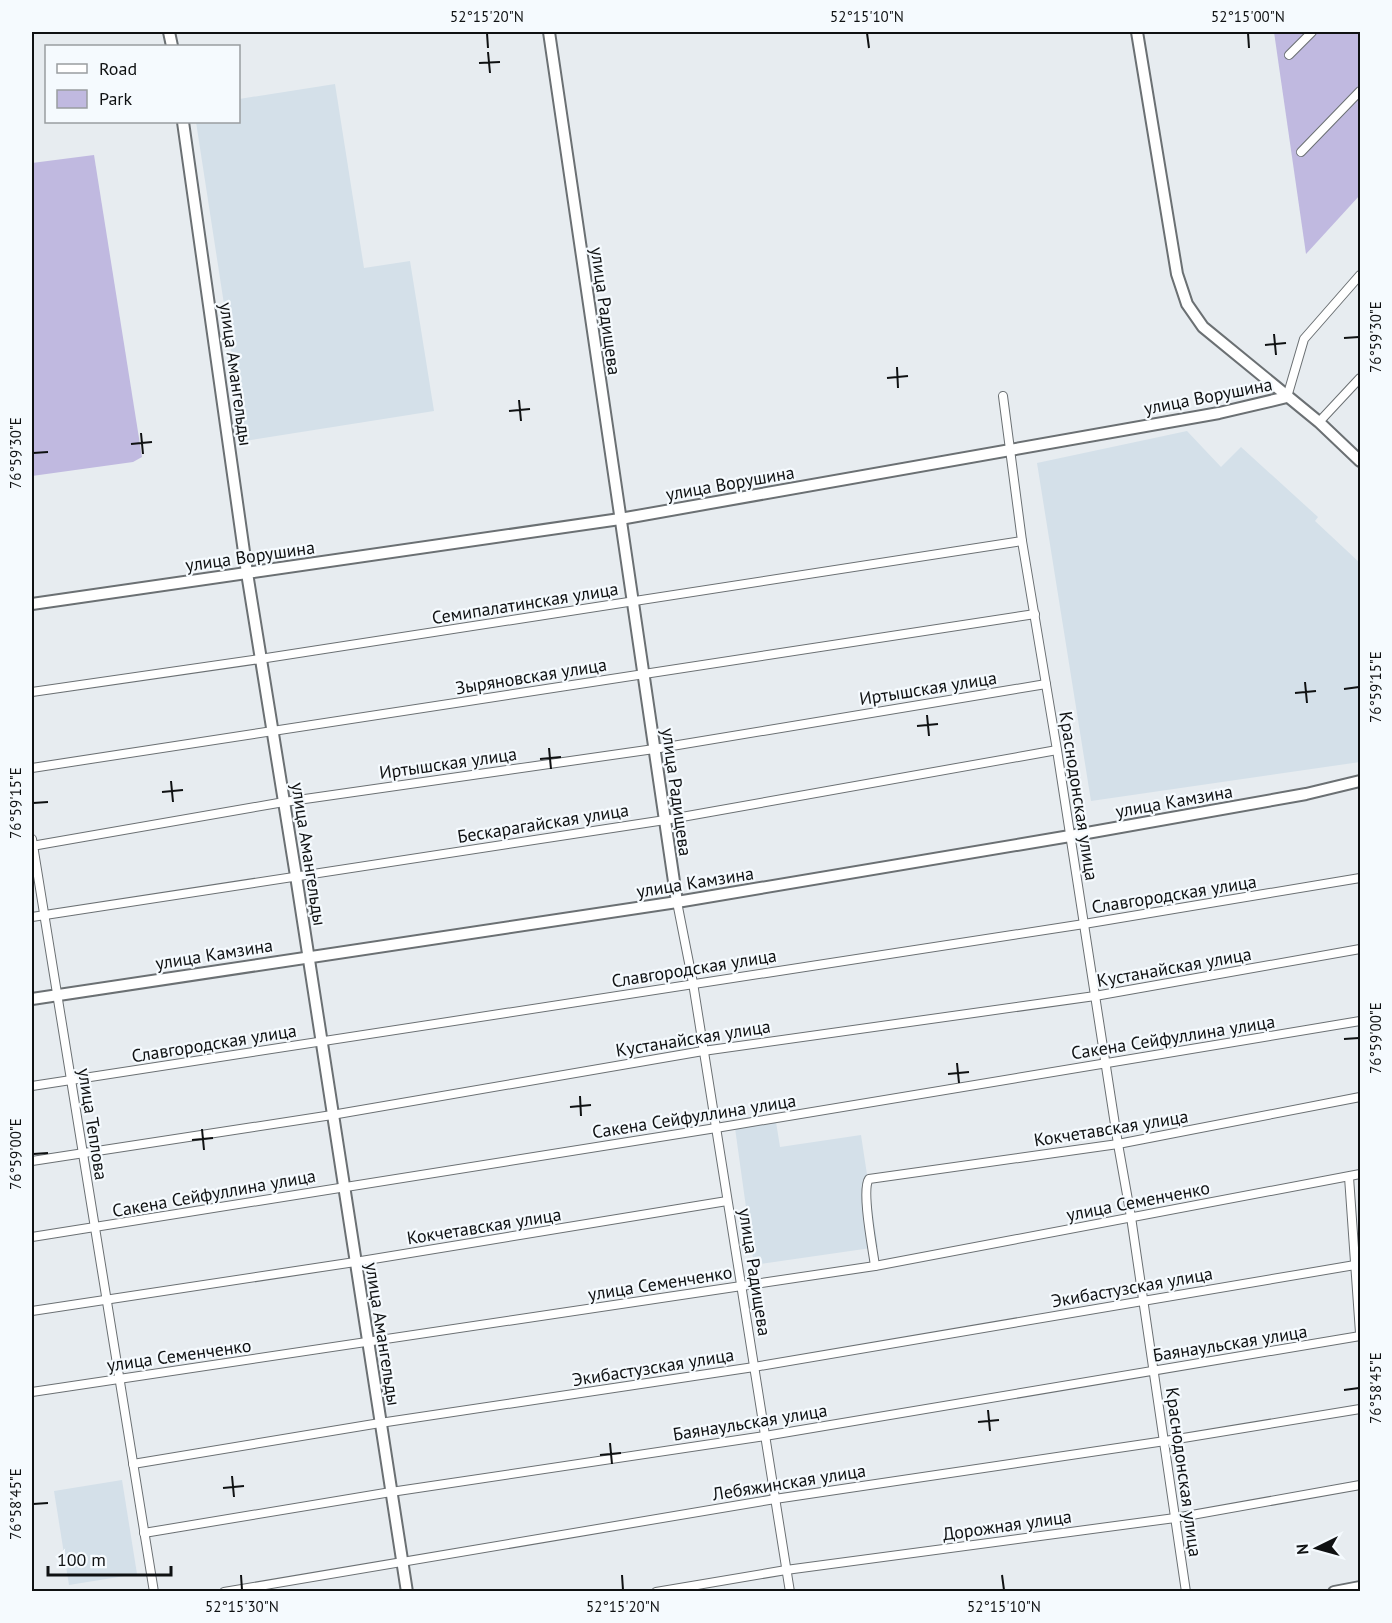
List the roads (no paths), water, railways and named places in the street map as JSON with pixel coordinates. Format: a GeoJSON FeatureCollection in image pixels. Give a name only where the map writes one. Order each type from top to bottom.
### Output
{"type":"FeatureCollection","features":[{"type":"Feature","properties":{"kind":"street","name":"улица Радищева"},"geometry":{"type":"LineString","coordinates":[[549,32],[677,902],[693,983],[789,1592]]}},
{"type":"Feature","properties":{"kind":"street"},"geometry":{"type":"LineString","coordinates":[[1137,32],[1177,274],[1187,304],[1203,327],[1319,422],[1360,460]]}},
{"type":"Feature","properties":{"kind":"street"},"geometry":{"type":"LineString","coordinates":[[1289,55],[1312,32]]}},
{"type":"Feature","properties":{"kind":"street"},"geometry":{"type":"LineString","coordinates":[[1301,152],[1360,91]]}},
{"type":"Feature","properties":{"kind":"street","name":"улица Амангельды"},"geometry":{"type":"LineString","coordinates":[[183,123],[260,659],[322,1041],[406,1592]]}},
{"type":"Feature","properties":{"kind":"street","name":"улица Ворушина"},"geometry":{"type":"LineString","coordinates":[[32,604],[620,519],[1219,413],[1287,397],[1304,339],[1360,275]]}},
{"type":"Feature","properties":{"kind":"street"},"geometry":{"type":"LineString","coordinates":[[1319,422],[1360,378]]}},
{"type":"Feature","properties":{"kind":"street","name":"Краснодонская улица"},"geometry":{"type":"LineString","coordinates":[[1003,396],[1022,541],[1131,1217],[1186,1592]]}},
{"type":"Feature","properties":{"kind":"street","name":"Семипалатинская улица"},"geometry":{"type":"LineString","coordinates":[[32,692],[1022,541]]}},
{"type":"Feature","properties":{"kind":"street","name":"Зыряновская улица"},"geometry":{"type":"LineString","coordinates":[[32,768],[1035,614]]}},
{"type":"Feature","properties":{"kind":"street","name":"Иртышская улица"},"geometry":{"type":"LineString","coordinates":[[32,846],[284,802],[654,748],[1046,684]]}},
{"type":"Feature","properties":{"kind":"street","name":"Бескарагайская улица"},"geometry":{"type":"LineString","coordinates":[[32,916],[665,820],[1057,750]]}},
{"type":"Feature","properties":{"kind":"street","name":"улица Камзина"},"geometry":{"type":"LineString","coordinates":[[32,999],[677,902],[1070,836],[1306,794],[1360,781]]}},
{"type":"Feature","properties":{"kind":"street","name":"улица Теплова"},"geometry":{"type":"LineString","coordinates":[[32,839],[154,1592]]}},
{"type":"Feature","properties":{"kind":"street","name":"Славгородская улица"},"geometry":{"type":"LineString","coordinates":[[32,1086],[1084,924],[1360,878]]}},
{"type":"Feature","properties":{"kind":"street","name":"Кустанайская улица"},"geometry":{"type":"LineString","coordinates":[[32,1161],[332,1115],[703,1051],[1095,996],[1360,949]]}},
{"type":"Feature","properties":{"kind":"street","name":"Сакена Сейфуллина улица"},"geometry":{"type":"LineString","coordinates":[[32,1237],[716,1128],[1360,1021]]}},
{"type":"Feature","properties":{"kind":"street","name":"Кокчетавская улица"},"geometry":{"type":"LineString","coordinates":[[875,1266],[866,1183],[869,1179],[1118,1144],[1360,1097]]}},
{"type":"Feature","properties":{"kind":"street","name":"улица Семенченко"},"geometry":{"type":"LineString","coordinates":[[32,1392],[875,1266],[1360,1174]]}},
{"type":"Feature","properties":{"kind":"street"},"geometry":{"type":"LineString","coordinates":[[1349,1177],[1360,1335]]}},
{"type":"Feature","properties":{"kind":"street","name":"Кокчетавская улица"},"geometry":{"type":"LineString","coordinates":[[32,1311],[727,1202]]}},
{"type":"Feature","properties":{"kind":"street","name":"Экибастузская улица"},"geometry":{"type":"LineString","coordinates":[[133,1464],[381,1423],[754,1366],[1355,1265]]}},
{"type":"Feature","properties":{"kind":"street","name":"Баянаульская улица"},"geometry":{"type":"LineString","coordinates":[[144,1533],[391,1492],[765,1436],[1360,1335]]}},
{"type":"Feature","properties":{"kind":"street","name":"Лебяжинская улица"},"geometry":{"type":"LineString","coordinates":[[224,1592],[775,1499],[1165,1441],[1360,1409]]}},
{"type":"Feature","properties":{"kind":"street","name":"Дорожная улица"},"geometry":{"type":"LineString","coordinates":[[656,1592],[786,1570],[1175,1518],[1360,1485]]}},
{"type":"Feature","properties":{"kind":"street"},"geometry":{"type":"LineString","coordinates":[[1334,1592],[1360,1587]]}}]}
